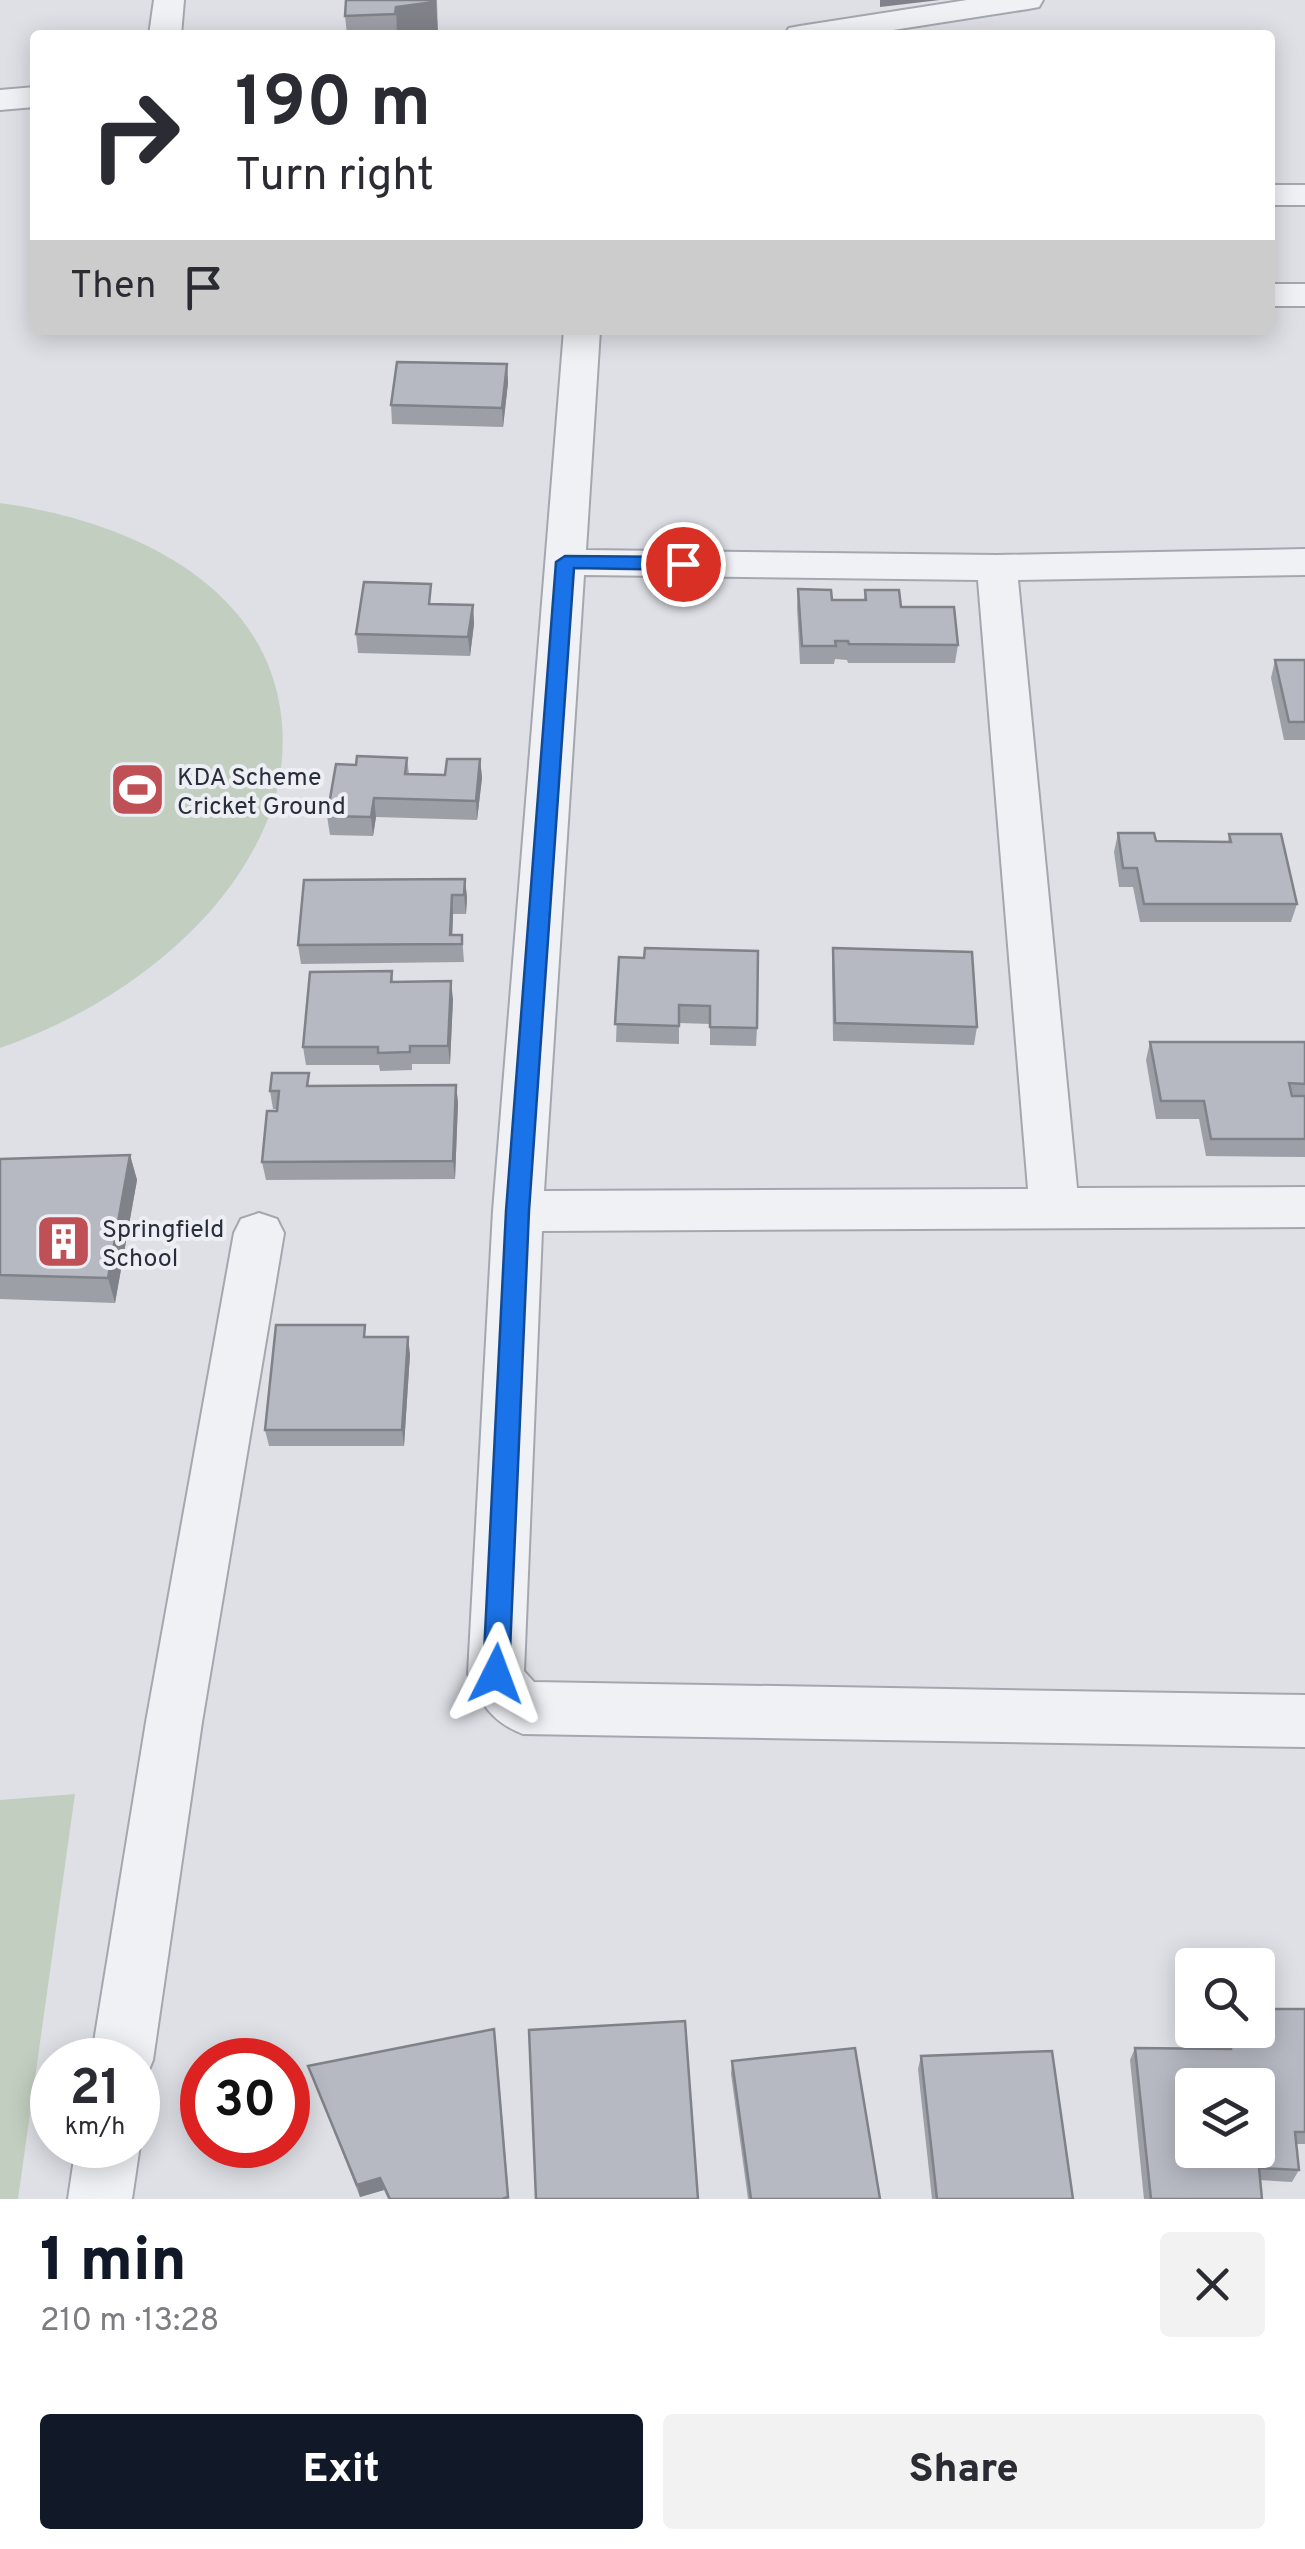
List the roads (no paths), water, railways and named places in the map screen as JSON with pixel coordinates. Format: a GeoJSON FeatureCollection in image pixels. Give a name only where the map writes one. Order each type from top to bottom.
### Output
{"type":"FeatureCollection","features":[{"type":"Feature","properties":{"kind":"street"},"geometry":{"type":"LineString","coordinates":[[166,30],[169,0]]}},
{"type":"Feature","properties":{"kind":"street"},"geometry":{"type":"LineString","coordinates":[[833,30],[1028,0]]}},
{"type":"Feature","properties":{"kind":"street"},"geometry":{"type":"LineString","coordinates":[[1040,0],[1040,30]]}},
{"type":"Feature","properties":{"kind":"street"},"geometry":{"type":"LineString","coordinates":[[0,100],[30,97]]}},
{"type":"Feature","properties":{"kind":"street"},"geometry":{"type":"LineString","coordinates":[[1275,194],[1305,195]]}},
{"type":"Feature","properties":{"kind":"street"},"geometry":{"type":"LineString","coordinates":[[1275,296],[1305,295]]}},
{"type":"Feature","properties":{"kind":"street"},"geometry":{"type":"LineString","coordinates":[[582,335],[518,1211],[496,1674],[506,1693],[524,1708],[1305,1722]]}},
{"type":"Feature","properties":{"kind":"street"},"geometry":{"type":"LineString","coordinates":[[565,562],[997,568],[1305,562]]}},
{"type":"Feature","properties":{"kind":"street"},"geometry":{"type":"LineString","coordinates":[[997,568],[1054,1209]]}},
{"type":"Feature","properties":{"kind":"street"},"geometry":{"type":"LineString","coordinates":[[518,1211],[1305,1207]]}},
{"type":"Feature","properties":{"kind":"street"},"geometry":{"type":"LineString","coordinates":[[125,2038],[174,1722],[259,1234]]}},
{"type":"Feature","properties":{"kind":"street"},"geometry":{"type":"LineString","coordinates":[[100,2199],[105,2168]]}},
{"type":"Feature","properties":{"kind":"place","name":"KDA Scheme Cricket Ground"},"geometry":{"type":"Point","coordinates":[138,790]}},
{"type":"Feature","properties":{"kind":"place","name":"Springfield School"},"geometry":{"type":"Point","coordinates":[63,1242]}}]}
